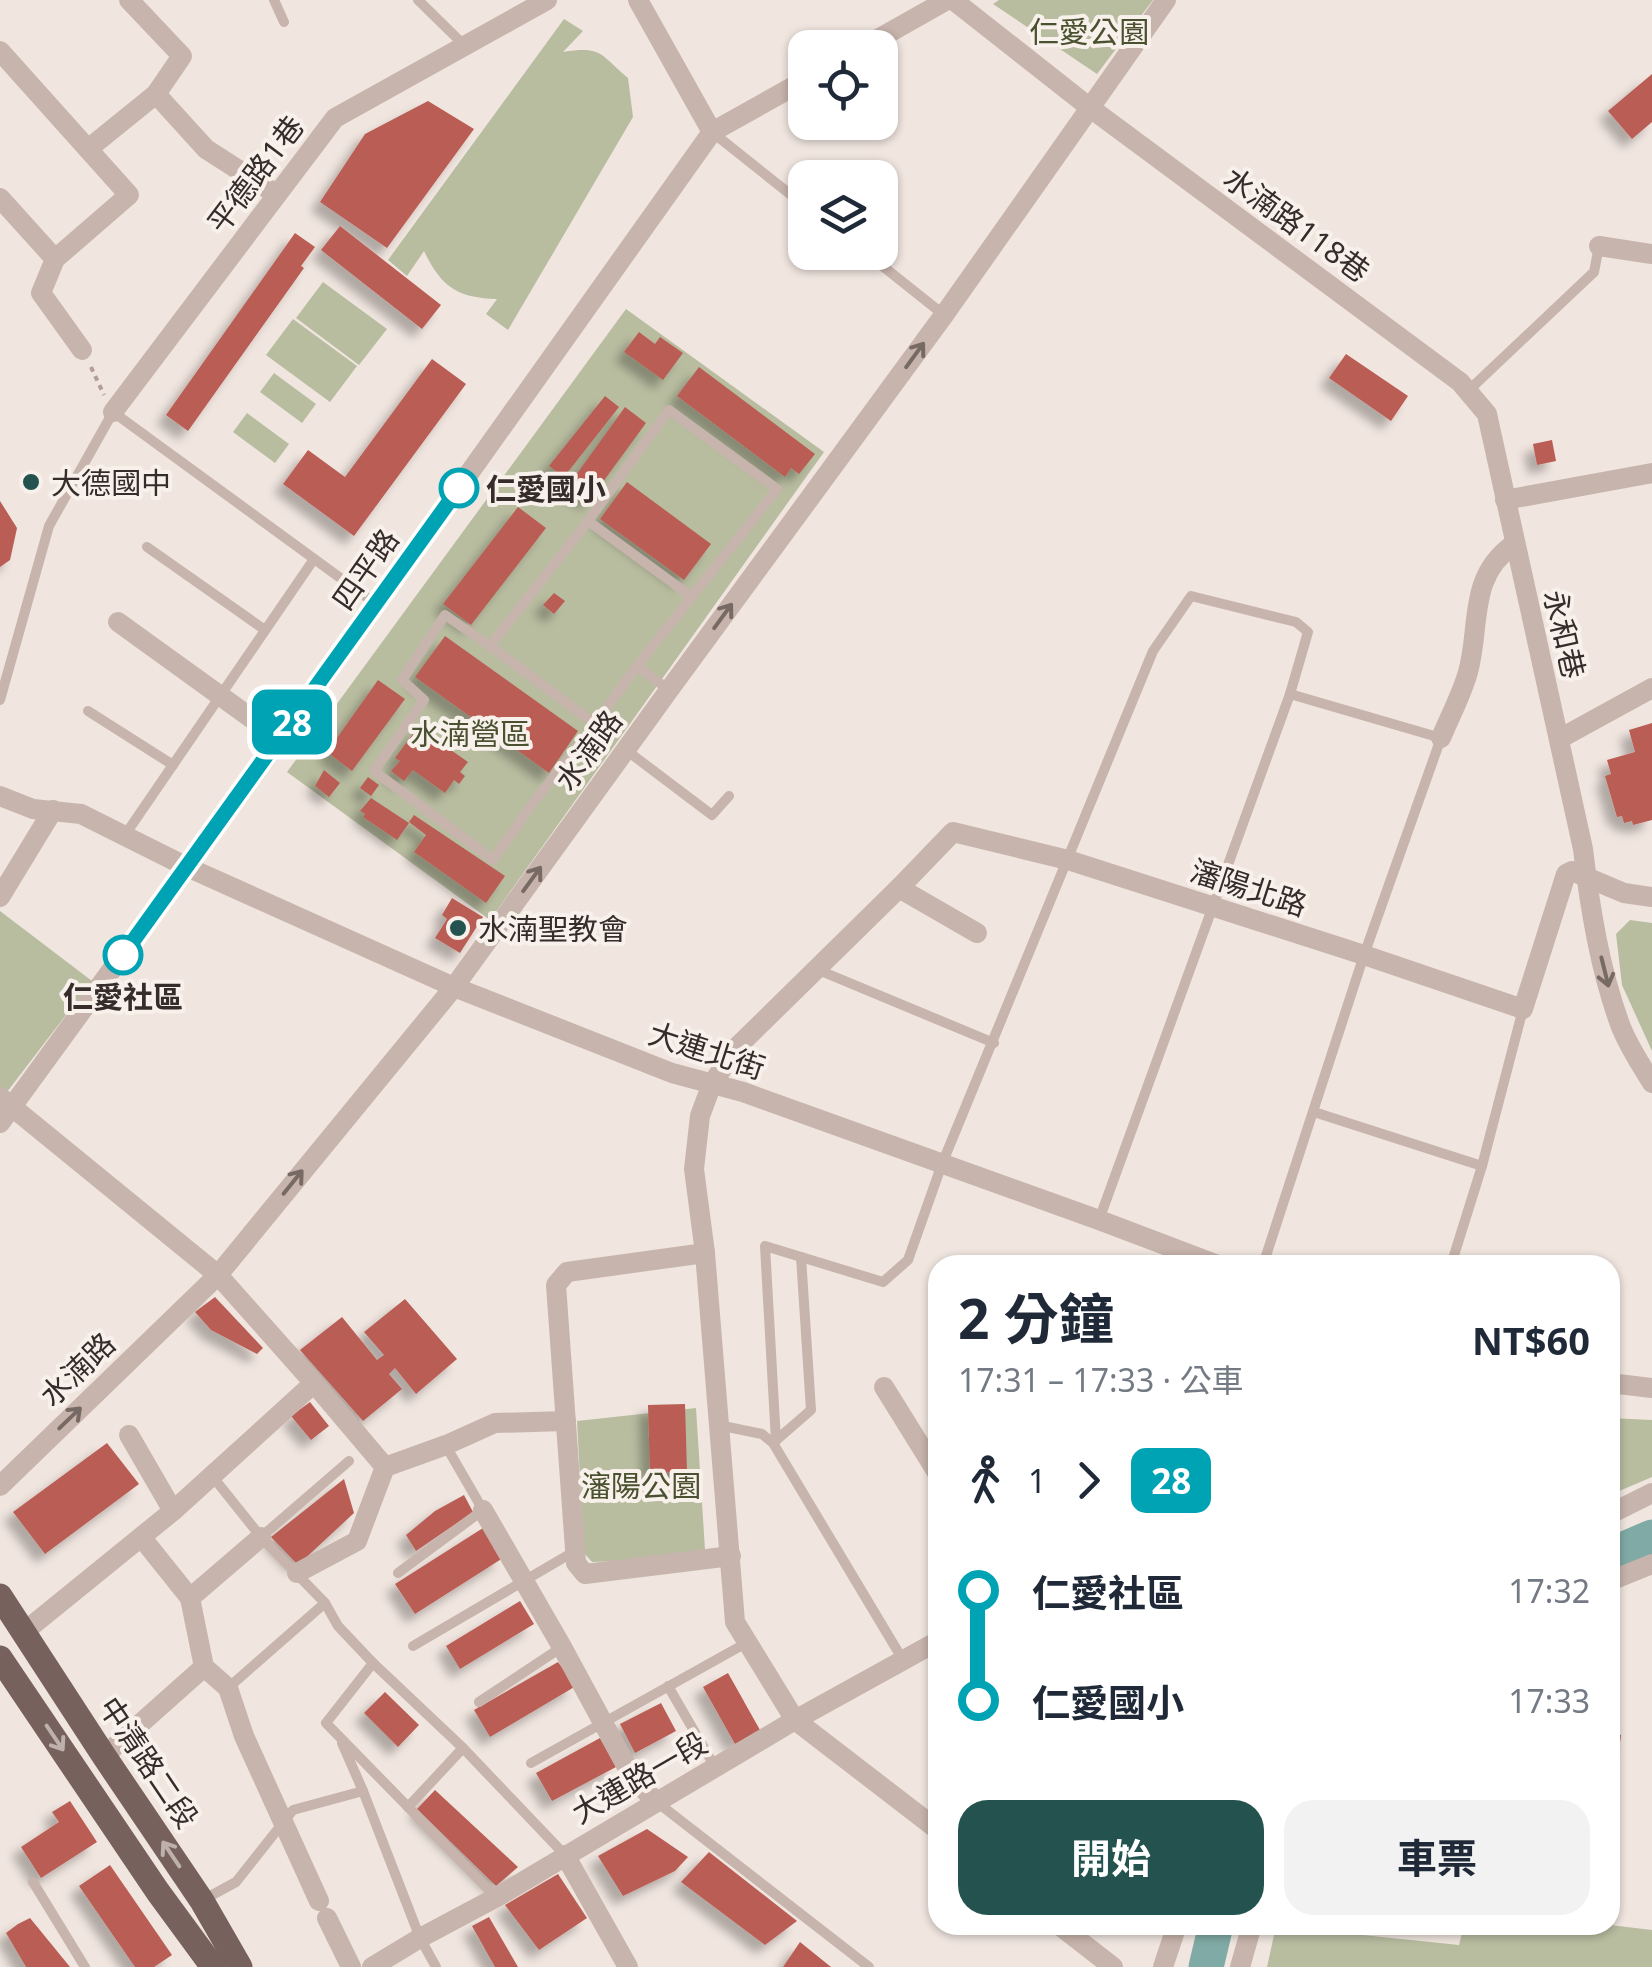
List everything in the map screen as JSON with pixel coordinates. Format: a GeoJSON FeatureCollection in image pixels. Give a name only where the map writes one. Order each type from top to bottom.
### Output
{"type":"FeatureCollection","features":[{"type":"Feature","properties":{"kind":"main road","name":"中清路二段"},"geometry":{"type":"LineString","coordinates":[[0,1596],[202,1901],[240,1967]]}},
{"type":"Feature","properties":{"kind":"main road"},"geometry":{"type":"LineString","coordinates":[[0,1658],[212,1967]]}},
{"type":"Feature","properties":{"kind":"street"},"geometry":{"type":"LineString","coordinates":[[88,148],[156,94],[182,56],[129,0]]}},
{"type":"Feature","properties":{"kind":"street","name":"平德路1巷"},"geometry":{"type":"LineString","coordinates":[[113,412],[335,118],[547,0]]}},
{"type":"Feature","properties":{"kind":"street"},"geometry":{"type":"LineString","coordinates":[[638,0],[712,132]]}},
{"type":"Feature","properties":{"kind":"street"},"geometry":{"type":"LineString","coordinates":[[895,30],[950,0]]}},
{"type":"Feature","properties":{"kind":"street","name":"水湳路118巷"},"geometry":{"type":"LineString","coordinates":[[950,0],[1468,391]]}},
{"type":"Feature","properties":{"kind":"street","name":"水湳路"},"geometry":{"type":"LineString","coordinates":[[0,1486],[218,1274],[454,987],[944,315],[1166,0]]}},
{"type":"Feature","properties":{"kind":"street"},"geometry":{"type":"LineString","coordinates":[[0,51],[129,195],[55,259],[41,292],[82,350]]}},
{"type":"Feature","properties":{"kind":"street","name":"四平路"},"geometry":{"type":"LineString","coordinates":[[4,1109],[280,740],[712,132],[788,90]]}},
{"type":"Feature","properties":{"kind":"street"},"geometry":{"type":"LineString","coordinates":[[156,94],[206,148],[276,194]]}},
{"type":"Feature","properties":{"kind":"street"},"geometry":{"type":"LineString","coordinates":[[0,198],[55,259]]}},
{"type":"Feature","properties":{"kind":"street"},"geometry":{"type":"LineString","coordinates":[[1599,246],[1652,254]]}},
{"type":"Feature","properties":{"kind":"street","name":"永和巷"},"geometry":{"type":"LineString","coordinates":[[1468,391],[1487,414],[1612,998],[1622,1030],[1652,1083]]}},
{"type":"Feature","properties":{"kind":"street"},"geometry":{"type":"LineString","coordinates":[[1505,500],[1652,472]]}},
{"type":"Feature","properties":{"kind":"street"},"geometry":{"type":"LineString","coordinates":[[1441,738],[1468,672],[1479,593],[1500,554],[1514,544]]}},
{"type":"Feature","properties":{"kind":"street"},"geometry":{"type":"LineString","coordinates":[[118,622],[280,740]]}},
{"type":"Feature","properties":{"kind":"street"},"geometry":{"type":"LineString","coordinates":[[1559,738],[1652,688]]}},
{"type":"Feature","properties":{"kind":"street","name":"大連北街"},"geometry":{"type":"LineString","coordinates":[[0,796],[44,809],[81,814],[187,867],[454,987],[672,1073],[743,1092],[1100,1220],[1170,1255]]}},
{"type":"Feature","properties":{"kind":"street"},"geometry":{"type":"LineString","coordinates":[[0,897],[44,809]]}},
{"type":"Feature","properties":{"kind":"street","name":"瀋陽北路"},"geometry":{"type":"LineString","coordinates":[[900,888],[953,832],[1068,860],[1523,1009]]}},
{"type":"Feature","properties":{"kind":"street"},"geometry":{"type":"LineString","coordinates":[[1523,1009],[1566,874],[1572,871],[1624,894],[1652,898]]}},
{"type":"Feature","properties":{"kind":"street"},"geometry":{"type":"LineString","coordinates":[[928,1822],[795,1720],[735,1622],[706,1253],[694,1169],[700,1116],[712,1084],[735,1049],[900,888],[978,932]]}},
{"type":"Feature","properties":{"kind":"street"},"geometry":{"type":"LineString","coordinates":[[4,1109],[218,1274],[385,1467]]}},
{"type":"Feature","properties":{"kind":"street"},"geometry":{"type":"LineString","coordinates":[[706,1253],[568,1272],[556,1285],[576,1563],[585,1574],[731,1556]]}},
{"type":"Feature","properties":{"kind":"street"},"geometry":{"type":"LineString","coordinates":[[24,1632],[174,1511],[314,1382]]}},
{"type":"Feature","properties":{"kind":"street"},"geometry":{"type":"LineString","coordinates":[[1620,1384],[1652,1388]]}},
{"type":"Feature","properties":{"kind":"street"},"geometry":{"type":"LineString","coordinates":[[884,1387],[928,1458]]}},
{"type":"Feature","properties":{"kind":"street"},"geometry":{"type":"LineString","coordinates":[[297,1573],[357,1540],[385,1467],[495,1423],[566,1420]]}},
{"type":"Feature","properties":{"kind":"street"},"geometry":{"type":"LineString","coordinates":[[129,1435],[174,1511]]}},
{"type":"Feature","properties":{"kind":"street"},"geometry":{"type":"LineString","coordinates":[[1620,1509],[1652,1493]]}},
{"type":"Feature","properties":{"kind":"street"},"geometry":{"type":"LineString","coordinates":[[484,1510],[634,1780],[657,1802]]}},
{"type":"Feature","properties":{"kind":"street"},"geometry":{"type":"LineString","coordinates":[[190,1598],[261,1537]]}},
{"type":"Feature","properties":{"kind":"street"},"geometry":{"type":"LineString","coordinates":[[142,1538],[190,1598],[204,1667],[228,1688],[244,1736],[351,1967]]}},
{"type":"Feature","properties":{"kind":"street"},"geometry":{"type":"LineString","coordinates":[[1620,1577],[1652,1564]]}},
{"type":"Feature","properties":{"kind":"street","name":"大連路一段"},"geometry":{"type":"LineString","coordinates":[[372,1967],[928,1646]]}},
{"type":"Feature","properties":{"kind":"street"},"geometry":{"type":"LineString","coordinates":[[104,1756],[204,1667]]}},
{"type":"Feature","properties":{"kind":"street"},"geometry":{"type":"LineString","coordinates":[[565,1855],[628,1967]]}},
{"type":"Feature","properties":{"kind":"street"},"geometry":{"type":"LineString","coordinates":[[1072,1935],[1113,1967]]}},
{"type":"Feature","properties":{"kind":"street"},"geometry":{"type":"LineString","coordinates":[[1163,1967],[1174,1935]]}},
{"type":"Feature","properties":{"kind":"street"},"geometry":{"type":"LineString","coordinates":[[1240,1967],[1249,1935]]}},
{"type":"Feature","properties":{"kind":"lane"},"geometry":{"type":"LineString","coordinates":[[274,0],[284,22]]}},
{"type":"Feature","properties":{"kind":"lane"},"geometry":{"type":"LineString","coordinates":[[418,0],[464,45]]}},
{"type":"Feature","properties":{"kind":"lane"},"geometry":{"type":"LineString","coordinates":[[712,132],[788,192]]}},
{"type":"Feature","properties":{"kind":"lane"},"geometry":{"type":"LineString","coordinates":[[1468,391],[1594,272],[1599,246]]}},
{"type":"Feature","properties":{"kind":"lane"},"geometry":{"type":"LineString","coordinates":[[887,270],[944,315]]}},
{"type":"Feature","properties":{"kind":"lane"},"geometry":{"type":"LineString","coordinates":[[490,646],[588,522],[669,410],[777,488],[637,666],[595,724],[533,803],[493,860],[374,771],[424,700],[402,680],[444,615],[595,724]]}},
{"type":"Feature","properties":{"kind":"lane"},"geometry":{"type":"LineString","coordinates":[[0,700],[49,526],[113,412],[377,604]]}},
{"type":"Feature","properties":{"kind":"lane"},"geometry":{"type":"LineString","coordinates":[[588,522],[692,597]]}},
{"type":"Feature","properties":{"kind":"lane"},"geometry":{"type":"LineString","coordinates":[[147,547],[265,630]]}},
{"type":"Feature","properties":{"kind":"lane"},"geometry":{"type":"LineString","coordinates":[[124,835],[314,559]]}},
{"type":"Feature","properties":{"kind":"lane"},"geometry":{"type":"LineString","coordinates":[[774,1442],[764,1246],[883,1282],[908,1260],[942,1164],[1154,651],[1191,596],[1296,622],[1308,632],[1290,694],[1100,1220]]}},
{"type":"Feature","properties":{"kind":"lane"},"geometry":{"type":"LineString","coordinates":[[637,666],[669,690]]}},
{"type":"Feature","properties":{"kind":"lane"},"geometry":{"type":"LineString","coordinates":[[1266,1255],[1364,955],[1441,738],[1290,694]]}},
{"type":"Feature","properties":{"kind":"lane"},"geometry":{"type":"LineString","coordinates":[[88,711],[173,765]]}},
{"type":"Feature","properties":{"kind":"lane"},"geometry":{"type":"LineString","coordinates":[[625,750],[712,815],[729,796]]}},
{"type":"Feature","properties":{"kind":"lane"},"geometry":{"type":"LineString","coordinates":[[815,969],[994,1042]]}},
{"type":"Feature","properties":{"kind":"lane"},"geometry":{"type":"LineString","coordinates":[[1454,1255],[1523,1009]]}},
{"type":"Feature","properties":{"kind":"lane"},"geometry":{"type":"LineString","coordinates":[[1314,1112],[1482,1166]]}},
{"type":"Feature","properties":{"kind":"lane"},"geometry":{"type":"LineString","coordinates":[[774,1442],[811,1410],[800,1257]]}},
{"type":"Feature","properties":{"kind":"lane"},"geometry":{"type":"LineString","coordinates":[[718,1425],[762,1434],[774,1442],[903,1660]]}},
{"type":"Feature","properties":{"kind":"lane"},"geometry":{"type":"LineString","coordinates":[[398,1573],[484,1510],[446,1445]]}},
{"type":"Feature","properties":{"kind":"lane"},"geometry":{"type":"LineString","coordinates":[[261,1537],[349,1461]]}},
{"type":"Feature","properties":{"kind":"lane"},"geometry":{"type":"LineString","coordinates":[[212,1478],[324,1603],[338,1626],[565,1855]]}},
{"type":"Feature","properties":{"kind":"lane"},"geometry":{"type":"LineString","coordinates":[[413,1646],[576,1551]]}},
{"type":"Feature","properties":{"kind":"lane"},"geometry":{"type":"LineString","coordinates":[[228,1688],[324,1603]]}},
{"type":"Feature","properties":{"kind":"lane"},"geometry":{"type":"LineString","coordinates":[[531,1764],[748,1642]]}},
{"type":"Feature","properties":{"kind":"lane"},"geometry":{"type":"LineString","coordinates":[[479,1702],[562,1647]]}},
{"type":"Feature","properties":{"kind":"lane"},"geometry":{"type":"LineString","coordinates":[[373,1663],[326,1723],[497,1898]]}},
{"type":"Feature","properties":{"kind":"lane"},"geometry":{"type":"LineString","coordinates":[[668,1686],[716,1768]]}},
{"type":"Feature","properties":{"kind":"lane"},"geometry":{"type":"LineString","coordinates":[[339,1736],[420,1938],[436,1967]]}},
{"type":"Feature","properties":{"kind":"lane"},"geometry":{"type":"LineString","coordinates":[[408,1807],[463,1748]]}},
{"type":"Feature","properties":{"kind":"lane"},"geometry":{"type":"LineString","coordinates":[[202,1901],[236,1882],[293,1810],[363,1791]]}},
{"type":"Feature","properties":{"kind":"lane"},"geometry":{"type":"LineString","coordinates":[[657,1802],[869,1967]]}},
{"type":"Feature","properties":{"kind":"lane"},"geometry":{"type":"LineString","coordinates":[[33,1882],[85,1967]]}},
{"type":"Feature","properties":{"kind":"path"},"geometry":{"type":"LineString","coordinates":[[82,350],[113,412]]}},
{"type":"Feature","properties":{"kind":"green space","name":"仁愛公園"},"geometry":{"type":"Polygon","coordinates":[[[999,0],[1153,0],[1097,74],[993,4],[999,0]]]}},
{"type":"Feature","properties":{"kind":"green space"},"geometry":{"type":"Polygon","coordinates":[[[564,19],[583,31],[563,52],[593,51],[628,78],[633,117],[508,330],[486,314],[497,299],[472,296],[452,288],[437,274],[424,251],[407,276],[388,260],[564,19]]]}},
{"type":"Feature","properties":{"kind":"green space"},"geometry":{"type":"Polygon","coordinates":[[[323,282],[387,329],[359,365],[296,318],[323,282]]]}},
{"type":"Feature","properties":{"kind":"green space","name":"水湳營區"},"geometry":{"type":"Polygon","coordinates":[[[626,309],[824,452],[490,920],[287,772],[626,309]]]}},
{"type":"Feature","properties":{"kind":"green space"},"geometry":{"type":"Polygon","coordinates":[[[293,319],[357,366],[330,402],[266,355],[293,319]]]}},
{"type":"Feature","properties":{"kind":"green space"},"geometry":{"type":"Polygon","coordinates":[[[274,373],[316,404],[302,423],[260,392],[274,373]]]}},
{"type":"Feature","properties":{"kind":"green space"},"geometry":{"type":"Polygon","coordinates":[[[247,413],[289,444],[275,463],[233,432],[247,413]]]}},
{"type":"Feature","properties":{"kind":"green space"},"geometry":{"type":"Polygon","coordinates":[[[0,911],[92,981],[7,1092],[0,1087],[0,911]]]}},
{"type":"Feature","properties":{"kind":"green space"},"geometry":{"type":"Polygon","coordinates":[[[1630,920],[1652,923],[1652,1051],[1622,985],[1616,934],[1630,920]]]}},
{"type":"Feature","properties":{"kind":"green space","name":"瀋陽公園"},"geometry":{"type":"Polygon","coordinates":[[[696,1408],[705,1550],[699,1557],[592,1562],[584,1553],[577,1421],[696,1408]]]}},
{"type":"Feature","properties":{"kind":"green space"},"geometry":{"type":"Polygon","coordinates":[[[1620,1418],[1652,1420],[1652,1477],[1620,1491],[1620,1418]]]}},
{"type":"Feature","properties":{"kind":"green space"},"geometry":{"type":"Polygon","coordinates":[[[1620,1926],[1652,1930],[1652,1967],[1267,1967],[1274,1935],[1363,1935],[1459,1945],[1462,1935],[1620,1935],[1620,1926]]]}},
{"type":"Feature","properties":{"kind":"building"},"geometry":{"type":"Polygon","coordinates":[[[1652,74],[1652,122],[1632,139],[1608,111],[1652,74]]]}},
{"type":"Feature","properties":{"kind":"building"},"geometry":{"type":"Polygon","coordinates":[[[428,101],[474,129],[387,248],[320,202],[365,134],[428,101]]]}},
{"type":"Feature","properties":{"kind":"building"},"geometry":{"type":"Polygon","coordinates":[[[340,226],[441,305],[422,329],[321,250],[340,226]]]}},
{"type":"Feature","properties":{"kind":"building"},"geometry":{"type":"Polygon","coordinates":[[[295,233],[315,247],[301,266],[304,268],[188,431],[166,415],[295,233]]]}},
{"type":"Feature","properties":{"kind":"building"},"geometry":{"type":"Polygon","coordinates":[[[639,332],[655,344],[660,337],[683,353],[663,380],[624,352],[639,332]]]}},
{"type":"Feature","properties":{"kind":"building"},"geometry":{"type":"Polygon","coordinates":[[[1346,354],[1408,396],[1391,421],[1329,378],[1346,354]]]}},
{"type":"Feature","properties":{"kind":"building"},"geometry":{"type":"Polygon","coordinates":[[[432,359],[466,384],[354,536],[283,484],[308,450],[345,477],[432,359]]]}},
{"type":"Feature","properties":{"kind":"building"},"geometry":{"type":"Polygon","coordinates":[[[699,367],[815,454],[799,474],[791,468],[785,477],[677,396],[699,367]]]}},
{"type":"Feature","properties":{"kind":"building"},"geometry":{"type":"Polygon","coordinates":[[[605,396],[619,407],[564,477],[549,466],[605,396]]]}},
{"type":"Feature","properties":{"kind":"building"},"geometry":{"type":"Polygon","coordinates":[[[625,407],[646,423],[589,501],[568,486],[625,407]]]}},
{"type":"Feature","properties":{"kind":"building"},"geometry":{"type":"Polygon","coordinates":[[[1552,440],[1556,461],[1537,465],[1533,444],[1552,440]]]}},
{"type":"Feature","properties":{"kind":"building"},"geometry":{"type":"Polygon","coordinates":[[[627,482],[711,544],[684,580],[600,519],[627,482]]]}},
{"type":"Feature","properties":{"kind":"building"},"geometry":{"type":"Polygon","coordinates":[[[0,501],[17,528],[10,560],[0,567],[0,501]]]}},
{"type":"Feature","properties":{"kind":"building"},"geometry":{"type":"Polygon","coordinates":[[[518,507],[546,528],[471,625],[443,604],[518,507]]]}},
{"type":"Feature","properties":{"kind":"building"},"geometry":{"type":"Polygon","coordinates":[[[554,593],[565,601],[554,614],[543,605],[554,593]]]}},
{"type":"Feature","properties":{"kind":"building"},"geometry":{"type":"Polygon","coordinates":[[[445,636],[578,731],[549,773],[415,677],[445,636]]]}},
{"type":"Feature","properties":{"kind":"building"},"geometry":{"type":"Polygon","coordinates":[[[378,680],[405,699],[352,771],[327,752],[378,680]]]}},
{"type":"Feature","properties":{"kind":"building"},"geometry":{"type":"Polygon","coordinates":[[[1652,723],[1652,820],[1624,823],[1622,816],[1617,817],[1605,776],[1611,774],[1607,760],[1635,752],[1629,730],[1652,723]]]}},
{"type":"Feature","properties":{"kind":"building"},"geometry":{"type":"Polygon","coordinates":[[[418,727],[468,762],[460,772],[465,776],[459,784],[454,780],[445,793],[413,770],[404,781],[391,771],[400,761],[395,758],[418,727]]]}},
{"type":"Feature","properties":{"kind":"building"},"geometry":{"type":"Polygon","coordinates":[[[324,770],[340,783],[329,797],[315,786],[324,770]]]}},
{"type":"Feature","properties":{"kind":"building"},"geometry":{"type":"Polygon","coordinates":[[[368,777],[379,785],[371,796],[360,788],[368,777]]]}},
{"type":"Feature","properties":{"kind":"building"},"geometry":{"type":"Polygon","coordinates":[[[371,798],[409,823],[397,840],[363,817],[365,814],[360,811],[371,798]]]}},
{"type":"Feature","properties":{"kind":"building"},"geometry":{"type":"Polygon","coordinates":[[[414,815],[505,876],[486,903],[414,852],[426,835],[409,822],[414,815]]]}},
{"type":"Feature","properties":{"kind":"building","name":"水湳聖教會"},"geometry":{"type":"Polygon","coordinates":[[[452,898],[483,917],[460,953],[435,938],[447,919],[442,915],[452,898]]]}},
{"type":"Feature","properties":{"kind":"building"},"geometry":{"type":"Polygon","coordinates":[[[215,1297],[263,1348],[257,1354],[211,1330],[195,1312],[215,1297]]]}},
{"type":"Feature","properties":{"kind":"building"},"geometry":{"type":"Polygon","coordinates":[[[405,1299],[457,1359],[416,1394],[395,1368],[389,1374],[402,1389],[363,1421],[300,1350],[342,1317],[377,1360],[384,1355],[364,1332],[405,1299]]]}},
{"type":"Feature","properties":{"kind":"building"},"geometry":{"type":"Polygon","coordinates":[[[310,1402],[329,1426],[311,1440],[291,1416],[310,1402]]]}},
{"type":"Feature","properties":{"kind":"building"},"geometry":{"type":"Polygon","coordinates":[[[685,1404],[687,1472],[650,1473],[648,1405],[685,1404]]]}},
{"type":"Feature","properties":{"kind":"building"},"geometry":{"type":"Polygon","coordinates":[[[107,1443],[139,1484],[45,1554],[13,1512],[107,1443]]]}},
{"type":"Feature","properties":{"kind":"building"},"geometry":{"type":"Polygon","coordinates":[[[344,1479],[354,1513],[298,1565],[271,1537],[344,1479]]]}},
{"type":"Feature","properties":{"kind":"building"},"geometry":{"type":"Polygon","coordinates":[[[464,1495],[473,1512],[416,1551],[406,1535],[435,1511],[464,1495]]]}},
{"type":"Feature","properties":{"kind":"building"},"geometry":{"type":"Polygon","coordinates":[[[483,1528],[503,1558],[415,1614],[395,1584],[483,1528]]]}},
{"type":"Feature","properties":{"kind":"building"},"geometry":{"type":"Polygon","coordinates":[[[520,1601],[534,1624],[460,1669],[446,1646],[520,1601]]]}},
{"type":"Feature","properties":{"kind":"building"},"geometry":{"type":"Polygon","coordinates":[[[558,1662],[576,1686],[490,1737],[474,1710],[558,1662]]]}},
{"type":"Feature","properties":{"kind":"building"},"geometry":{"type":"Polygon","coordinates":[[[728,1673],[760,1730],[735,1744],[703,1687],[728,1673]]]}},
{"type":"Feature","properties":{"kind":"building"},"geometry":{"type":"Polygon","coordinates":[[[385,1692],[419,1725],[398,1747],[364,1713],[385,1692]]]}},
{"type":"Feature","properties":{"kind":"building"},"geometry":{"type":"Polygon","coordinates":[[[661,1703],[676,1731],[635,1753],[620,1724],[661,1703]]]}},
{"type":"Feature","properties":{"kind":"building"},"geometry":{"type":"Polygon","coordinates":[[[600,1738],[616,1767],[552,1801],[536,1773],[600,1738]]]}},
{"type":"Feature","properties":{"kind":"building"},"geometry":{"type":"Polygon","coordinates":[[[435,1790],[518,1867],[496,1886],[417,1809],[435,1790]]]}},
{"type":"Feature","properties":{"kind":"building"},"geometry":{"type":"Polygon","coordinates":[[[70,1801],[97,1842],[41,1878],[21,1847],[59,1822],[52,1812],[70,1801]]]}},
{"type":"Feature","properties":{"kind":"building"},"geometry":{"type":"Polygon","coordinates":[[[647,1829],[688,1857],[675,1871],[623,1896],[598,1856],[647,1829]]]}},
{"type":"Feature","properties":{"kind":"building"},"geometry":{"type":"Polygon","coordinates":[[[709,1852],[797,1921],[765,1945],[681,1882],[709,1852]]]}},
{"type":"Feature","properties":{"kind":"building"},"geometry":{"type":"Polygon","coordinates":[[[110,1865],[172,1955],[154,1967],[135,1967],[79,1886],[110,1865]]]}},
{"type":"Feature","properties":{"kind":"building"},"geometry":{"type":"Polygon","coordinates":[[[558,1874],[587,1918],[539,1950],[505,1905],[558,1874]]]}},
{"type":"Feature","properties":{"kind":"building"},"geometry":{"type":"Polygon","coordinates":[[[489,1917],[518,1967],[495,1967],[472,1926],[489,1917]]]}},
{"type":"Feature","properties":{"kind":"building"},"geometry":{"type":"Polygon","coordinates":[[[30,1918],[70,1967],[26,1967],[6,1933],[30,1918]]]}},
{"type":"Feature","properties":{"kind":"building"},"geometry":{"type":"Polygon","coordinates":[[[800,1942],[831,1967],[783,1967],[800,1942]]]}},
{"type":"Feature","properties":{"kind":"waterway"},"geometry":{"type":"LineString","coordinates":[[1620,1551],[1652,1537]]}},
{"type":"Feature","properties":{"kind":"waterway"},"geometry":{"type":"LineString","coordinates":[[1206,1967],[1214,1935]]}},
{"type":"Feature","properties":{"kind":"bus line","name":"28"},"geometry":{"type":"LineString","coordinates":[[123,955],[459,488]]}},
{"type":"Feature","properties":{"kind":"place","name":"大德國中"},"geometry":{"type":"Point","coordinates":[31,482]}},
{"type":"Feature","properties":{"kind":"place","name":"仁愛國小"},"geometry":{"type":"Point","coordinates":[459,488]}},
{"type":"Feature","properties":{"kind":"place","name":"水湳聖教會"},"geometry":{"type":"Point","coordinates":[458,928]}},
{"type":"Feature","properties":{"kind":"place","name":"仁愛社區"},"geometry":{"type":"Point","coordinates":[123,955]}}]}
